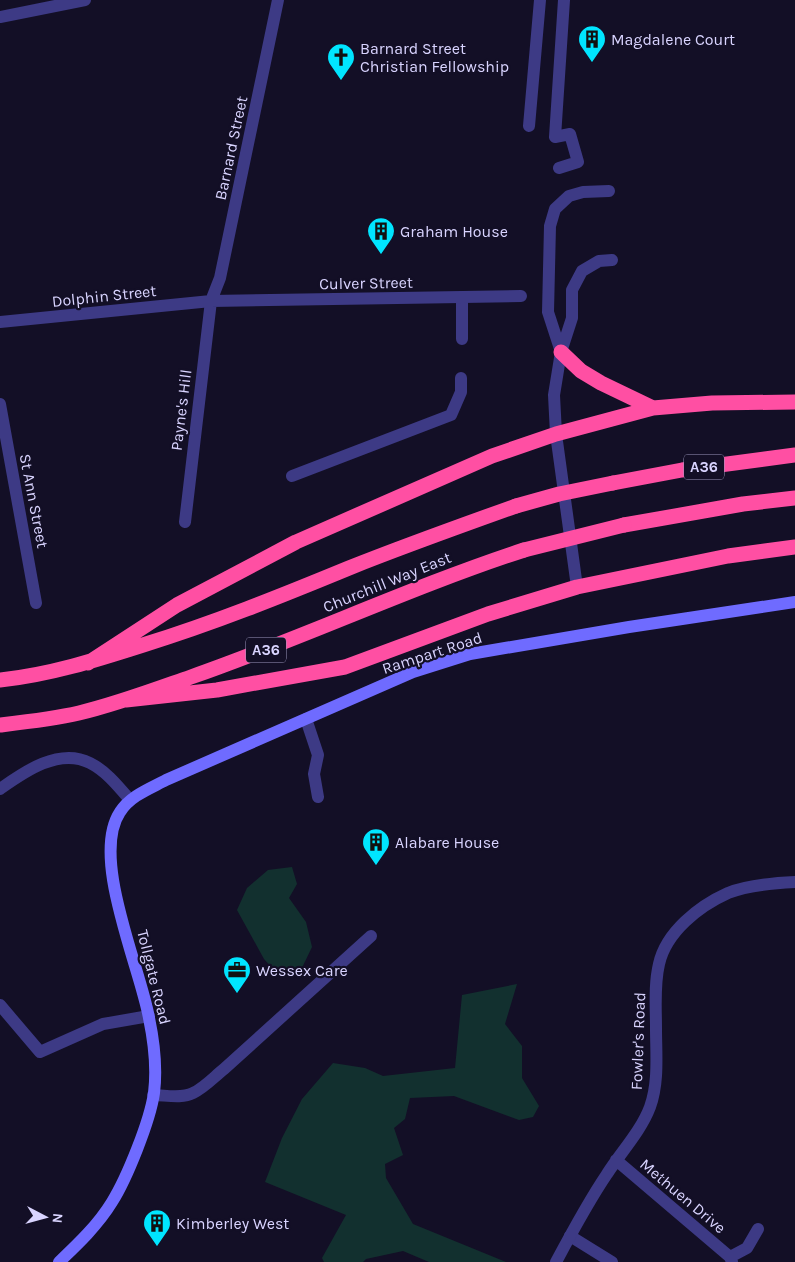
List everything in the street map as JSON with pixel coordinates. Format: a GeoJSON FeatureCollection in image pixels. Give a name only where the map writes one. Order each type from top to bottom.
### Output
{"type":"FeatureCollection","features":[{"type":"Feature","properties":{"kind":"highway"},"geometry":{"type":"LineString","coordinates":[[561,352],[581,370],[601,383],[653,408]]}},
{"type":"Feature","properties":{"kind":"highway"},"geometry":{"type":"LineString","coordinates":[[88,663],[177,605],[296,542],[492,456],[556,434],[653,408],[712,403],[795,402]]}},
{"type":"Feature","properties":{"kind":"highway","name":"Churchill Way East"},"geometry":{"type":"LineString","coordinates":[[0,680],[50,672],[88,663],[192,630],[250,609],[451,528],[516,506],[559,494],[682,470],[795,455]]}},
{"type":"Feature","properties":{"kind":"highway","name":"Churchill Way East"},"geometry":{"type":"LineString","coordinates":[[0,725],[80,713],[126,700],[254,655],[376,604],[486,562],[524,550],[624,524],[743,504],[795,498]]}},
{"type":"Feature","properties":{"kind":"highway"},"geometry":{"type":"LineString","coordinates":[[126,700],[218,690],[345,668],[488,614],[577,587],[728,556],[795,547]]}},
{"type":"Feature","properties":{"kind":"street"},"geometry":{"type":"LineString","coordinates":[[0,17],[85,0]]}},
{"type":"Feature","properties":{"kind":"street","name":"Barnard Street"},"geometry":{"type":"LineString","coordinates":[[211,302],[220,278],[278,0]]}},
{"type":"Feature","properties":{"kind":"street"},"geometry":{"type":"LineString","coordinates":[[529,126],[540,0]]}},
{"type":"Feature","properties":{"kind":"street"},"geometry":{"type":"LineString","coordinates":[[560,168],[578,162],[570,134],[555,137],[564,0]]}},
{"type":"Feature","properties":{"kind":"street"},"geometry":{"type":"LineString","coordinates":[[561,352],[548,312],[550,226],[555,209],[569,196],[583,192],[608,191]]}},
{"type":"Feature","properties":{"kind":"street"},"geometry":{"type":"LineString","coordinates":[[577,587],[556,434],[554,395],[561,352],[572,318],[572,290],[582,271],[598,261],[612,260]]}},
{"type":"Feature","properties":{"kind":"street","name":"Culver Street"},"geometry":{"type":"LineString","coordinates":[[211,302],[521,296]]}},
{"type":"Feature","properties":{"kind":"street"},"geometry":{"type":"LineString","coordinates":[[462,297],[462,340]]}},
{"type":"Feature","properties":{"kind":"street","name":"Dolphin Street"},"geometry":{"type":"LineString","coordinates":[[0,322],[211,302]]}},
{"type":"Feature","properties":{"kind":"street","name":"Payne's Hill"},"geometry":{"type":"LineString","coordinates":[[185,522],[211,302]]}},
{"type":"Feature","properties":{"kind":"street"},"geometry":{"type":"LineString","coordinates":[[292,476],[451,415],[461,392],[461,378]]}},
{"type":"Feature","properties":{"kind":"street","name":"St Ann Street"},"geometry":{"type":"LineString","coordinates":[[0,404],[36,603]]}},
{"type":"Feature","properties":{"kind":"street","name":"Rampart Road"},"geometry":{"type":"LineString","coordinates":[[130,800],[166,780],[413,672],[470,654],[795,602]]}},
{"type":"Feature","properties":{"kind":"street"},"geometry":{"type":"LineString","coordinates":[[306,719],[318,755],[314,774],[318,797]]}},
{"type":"Feature","properties":{"kind":"street"},"geometry":{"type":"LineString","coordinates":[[0,789],[26,771],[54,760],[73,758],[90,762],[109,776],[130,800]]}},
{"type":"Feature","properties":{"kind":"street","name":"Tollgate Road"},"geometry":{"type":"LineString","coordinates":[[62,1261],[84,1238],[112,1203],[144,1129],[154,1094],[153,1046],[149,1016],[121,916],[109,860],[112,832],[119,813],[130,800]]}},
{"type":"Feature","properties":{"kind":"street","name":"Fowler's Road"},"geometry":{"type":"LineString","coordinates":[[556,1262],[589,1200],[640,1126],[654,1095],[656,1076],[656,983],[664,948],[674,934],[688,920],[707,905],[729,893],[757,886],[795,882]]}},
{"type":"Feature","properties":{"kind":"street"},"geometry":{"type":"LineString","coordinates":[[154,1094],[192,1094],[224,1069],[371,936]]}},
{"type":"Feature","properties":{"kind":"street"},"geometry":{"type":"LineString","coordinates":[[0,1005],[40,1052],[103,1024],[149,1016]]}},
{"type":"Feature","properties":{"kind":"street","name":"Methuen Drive"},"geometry":{"type":"LineString","coordinates":[[616,1160],[731,1260],[747,1248],[758,1229]]}},
{"type":"Feature","properties":{"kind":"street"},"geometry":{"type":"LineString","coordinates":[[570,1236],[612,1262]]}},
{"type":"Feature","properties":{"kind":"green space"},"geometry":{"type":"Polygon","coordinates":[[[292,867],[297,884],[289,898],[306,922],[312,947],[299,974],[281,978],[264,959],[237,910],[247,888],[268,870],[292,867]]]}},
{"type":"Feature","properties":{"kind":"green space"},"geometry":{"type":"Polygon","coordinates":[[[517,984],[505,1024],[522,1046],[522,1078],[539,1106],[533,1117],[519,1120],[454,1096],[410,1098],[405,1119],[394,1128],[403,1155],[385,1164],[386,1178],[413,1224],[506,1262],[429,1262],[403,1251],[366,1259],[363,1262],[324,1262],[322,1258],[346,1215],[265,1182],[282,1138],[302,1099],[333,1063],[365,1068],[383,1076],[455,1068],[462,995],[517,984]]]}},
{"type":"Feature","properties":{"kind":"place","name":"Magdalene Court"},"geometry":{"type":"Point","coordinates":[592,63]}},
{"type":"Feature","properties":{"kind":"place","name":"Barnard Street Christian Fellowship"},"geometry":{"type":"Point","coordinates":[341,81]}},
{"type":"Feature","properties":{"kind":"place","name":"Graham House"},"geometry":{"type":"Point","coordinates":[381,255]}},
{"type":"Feature","properties":{"kind":"place","name":"Alabare House"},"geometry":{"type":"Point","coordinates":[376,866]}},
{"type":"Feature","properties":{"kind":"place","name":"Wessex Care"},"geometry":{"type":"Point","coordinates":[237,994]}},
{"type":"Feature","properties":{"kind":"place","name":"Kimberley West"},"geometry":{"type":"Point","coordinates":[157,1247]}}]}
